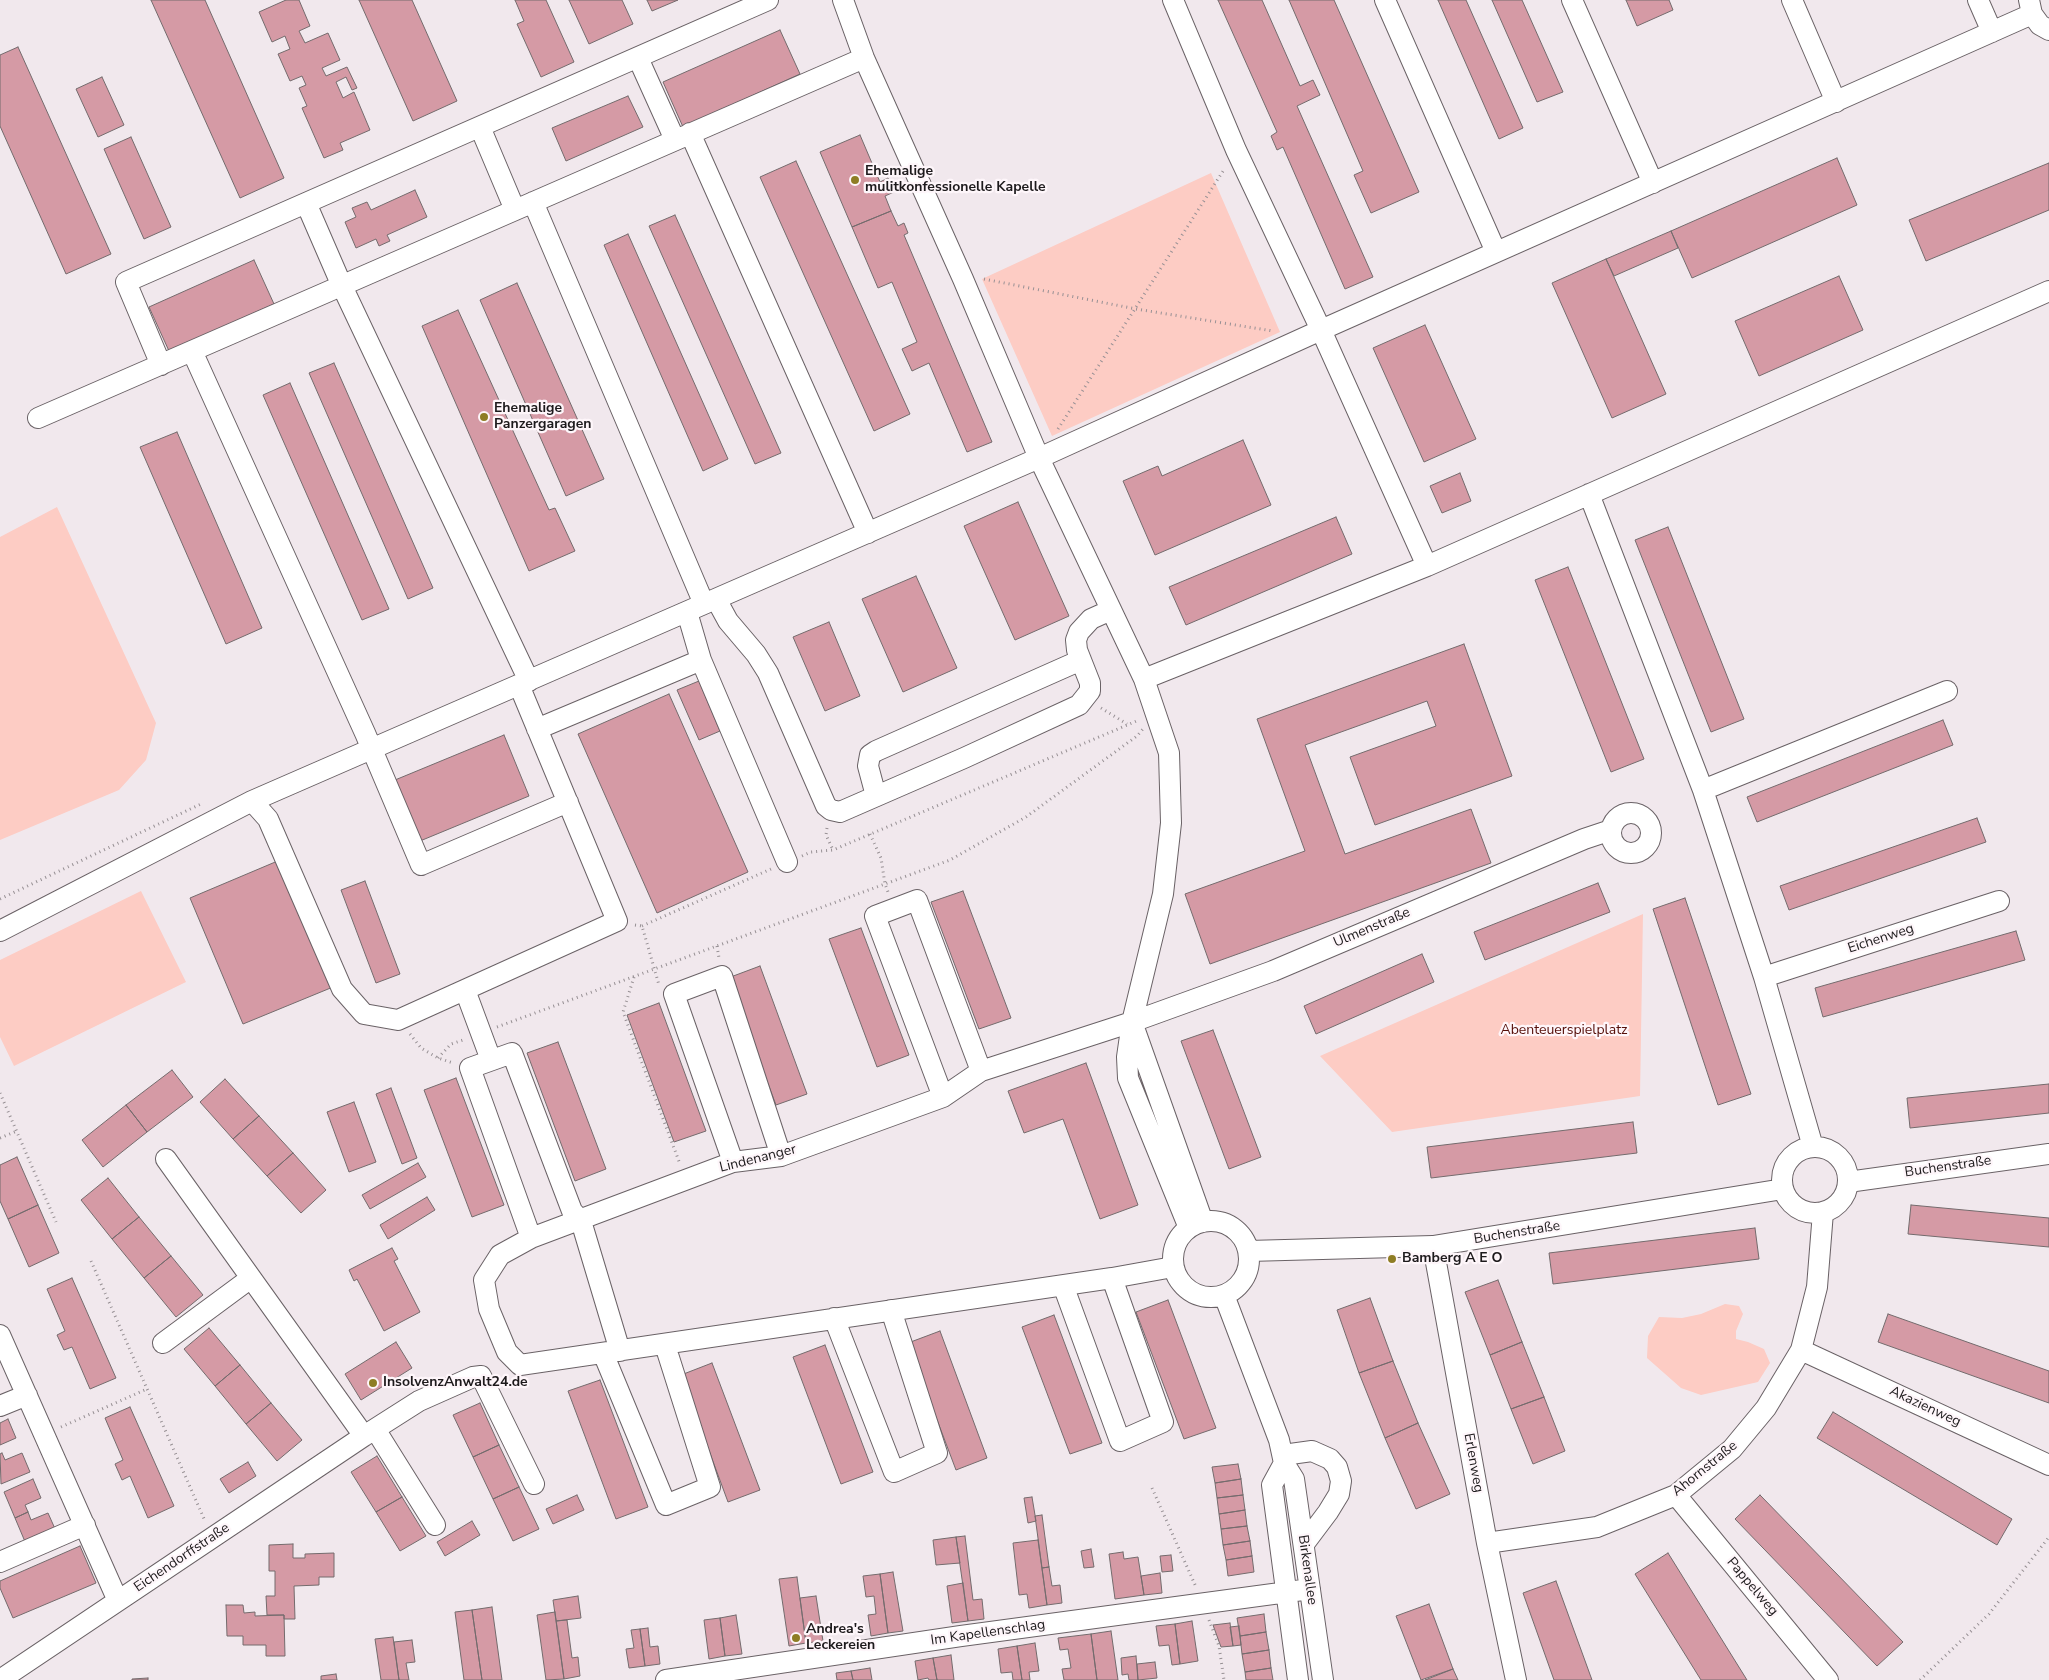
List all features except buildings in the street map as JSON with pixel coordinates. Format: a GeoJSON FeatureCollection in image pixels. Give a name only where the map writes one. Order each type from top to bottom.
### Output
{"type":"FeatureCollection","features":[{"type":"Feature","properties":{"kind":"street"},"geometry":{"type":"LineString","coordinates":[[161,365],[126,282],[768,0]]}},
{"type":"Feature","properties":{"kind":"street"},"geometry":{"type":"LineString","coordinates":[[843,0],[864,58],[963,280],[1039,458],[1144,679],[1169,753],[1171,823],[1163,894],[1132,1022],[1196,1224]]}},
{"type":"Feature","properties":{"kind":"street"},"geometry":{"type":"LineString","coordinates":[[1173,0],[1236,150],[1321,330],[1427,566]]}},
{"type":"Feature","properties":{"kind":"street"},"geometry":{"type":"LineString","coordinates":[[1385,0],[1496,252]]}},
{"type":"Feature","properties":{"kind":"street"},"geometry":{"type":"LineString","coordinates":[[1572,0],[1652,182]]}},
{"type":"Feature","properties":{"kind":"street"},"geometry":{"type":"LineString","coordinates":[[1792,0],[1836,102]]}},
{"type":"Feature","properties":{"kind":"street"},"geometry":{"type":"LineString","coordinates":[[1978,0],[1992,32]]}},
{"type":"Feature","properties":{"kind":"street"},"geometry":{"type":"LineString","coordinates":[[0,931],[252,801],[1039,458],[1652,182],[1992,32],[2031,7],[2040,25],[2049,30]]}},
{"type":"Feature","properties":{"kind":"street"},"geometry":{"type":"LineString","coordinates":[[638,58],[683,137],[868,533]]}},
{"type":"Feature","properties":{"kind":"street"},"geometry":{"type":"LineString","coordinates":[[38,418],[864,58]]}},
{"type":"Feature","properties":{"kind":"street"},"geometry":{"type":"LineString","coordinates":[[480,127],[515,210]]}},
{"type":"Feature","properties":{"kind":"street"},"geometry":{"type":"LineString","coordinates":[[533,202],[703,605],[701,660],[787,862]]}},
{"type":"Feature","properties":{"kind":"street"},"geometry":{"type":"LineString","coordinates":[[252,801],[268,819],[342,989],[364,1014],[398,1020],[617,921],[537,729],[524,683],[342,286],[306,203]]}},
{"type":"Feature","properties":{"kind":"street"},"geometry":{"type":"LineString","coordinates":[[1144,679],[1427,566],[2049,291]]}},
{"type":"Feature","properties":{"kind":"street"},"geometry":{"type":"LineString","coordinates":[[192,351],[372,749],[421,865],[568,802]]}},
{"type":"Feature","properties":{"kind":"street"},"geometry":{"type":"LineString","coordinates":[[1589,494],[1703,790],[1764,977],[1813,1147]]}},
{"type":"Feature","properties":{"kind":"street"},"geometry":{"type":"LineString","coordinates":[[703,605],[728,621],[756,654],[768,673],[826,806],[831,810],[840,812],[1079,705],[1090,692],[1090,683],[1077,650],[1076,640],[1079,632],[1091,619],[1111,610]]}},
{"type":"Feature","properties":{"kind":"street"},"geometry":{"type":"LineString","coordinates":[[537,729],[701,660]]}},
{"type":"Feature","properties":{"kind":"street"},"geometry":{"type":"LineString","coordinates":[[876,796],[868,766],[870,755],[876,750],[1081,660]]}},
{"type":"Feature","properties":{"kind":"street"},"geometry":{"type":"LineString","coordinates":[[1703,790],[1947,691]]}},
{"type":"Feature","properties":{"kind":"street","name":"Ulmenstraße"},"geometry":{"type":"LineString","coordinates":[[1132,1022],[1273,971],[1584,839],[1611,830]]}},
{"type":"Feature","properties":{"kind":"street"},"geometry":{"type":"LineString","coordinates":[[943,1098],[875,916],[917,900],[981,1071]]}},
{"type":"Feature","properties":{"kind":"street","name":"Eichenweg"},"geometry":{"type":"LineString","coordinates":[[1764,977],[1999,901]]}},
{"type":"Feature","properties":{"kind":"street"},"geometry":{"type":"LineString","coordinates":[[733,1162],[674,994],[722,976],[781,1156]]}},
{"type":"Feature","properties":{"kind":"street"},"geometry":{"type":"LineString","coordinates":[[464,990],[491,1060]]}},
{"type":"Feature","properties":{"kind":"street","name":"Lindenanger"},"geometry":{"type":"LineString","coordinates":[[611,1352],[520,1365],[506,1352],[489,1308],[484,1280],[500,1255],[532,1238],[733,1162],[781,1156],[943,1098],[981,1071],[1132,1022]]}},
{"type":"Feature","properties":{"kind":"street"},"geometry":{"type":"LineString","coordinates":[[532,1238],[470,1068],[512,1053],[572,1211],[581,1221],[611,1352],[666,1505],[710,1486],[665,1345]]}},
{"type":"Feature","properties":{"kind":"street"},"geometry":{"type":"LineString","coordinates":[[1813,1147],[1832,1152],[1841,1160],[1846,1170],[1848,1182],[1847,1190],[1833,1208],[1823,1212],[1805,1212],[1798,1209],[1788,1199],[1783,1189],[1782,1178],[1785,1166],[1796,1154],[1813,1147]]}},
{"type":"Feature","properties":{"kind":"street","name":"Buchenstraße"},"geometry":{"type":"LineString","coordinates":[[1848,1182],[2049,1154]]}},
{"type":"Feature","properties":{"kind":"street"},"geometry":{"type":"LineString","coordinates":[[166,1159],[251,1278],[370,1432],[435,1525]]}},
{"type":"Feature","properties":{"kind":"street","name":"Buchenstraße"},"geometry":{"type":"LineString","coordinates":[[1248,1251],[1433,1246],[1783,1189]]}},
{"type":"Feature","properties":{"kind":"street","name":"Ahornstraße"},"geometry":{"type":"LineString","coordinates":[[1487,1543],[1596,1527],[1676,1495],[1732,1450],[1766,1408],[1801,1350],[1817,1287],[1823,1212]]}},
{"type":"Feature","properties":{"kind":"street"},"geometry":{"type":"LineString","coordinates":[[1218,1222],[1232,1227],[1242,1237],[1248,1251],[1249,1265],[1244,1278],[1236,1288],[1224,1295],[1204,1296],[1186,1289],[1178,1279],[1173,1267],[1172,1256],[1175,1245],[1181,1235],[1196,1224],[1218,1222]]}},
{"type":"Feature","properties":{"kind":"street","name":"Erlenweg"},"geometry":{"type":"LineString","coordinates":[[1433,1246],[1487,1543],[1516,1680]]}},
{"type":"Feature","properties":{"kind":"street"},"geometry":{"type":"LineString","coordinates":[[611,1352],[1112,1278],[1173,1267]]}},
{"type":"Feature","properties":{"kind":"street"},"geometry":{"type":"LineString","coordinates":[[163,1344],[251,1278]]}},
{"type":"Feature","properties":{"kind":"street"},"geometry":{"type":"LineString","coordinates":[[1063,1285],[1120,1441],[1163,1422],[1112,1278]]}},
{"type":"Feature","properties":{"kind":"street","name":"Birkenallee"},"geometry":{"type":"LineString","coordinates":[[1224,1295],[1279,1440],[1283,1459],[1294,1479],[1323,1680]]}},
{"type":"Feature","properties":{"kind":"street"},"geometry":{"type":"LineString","coordinates":[[834,1318],[894,1472],[937,1453],[891,1310]]}},
{"type":"Feature","properties":{"kind":"street"},"geometry":{"type":"LineString","coordinates":[[0,1335],[118,1601]]}},
{"type":"Feature","properties":{"kind":"street","name":"Akazienweg"},"geometry":{"type":"LineString","coordinates":[[1801,1350],[2049,1465]]}},
{"type":"Feature","properties":{"kind":"street","name":"Eichendorffstraße"},"geometry":{"type":"LineString","coordinates":[[0,1680],[370,1432],[419,1401],[473,1377],[481,1376],[534,1484]]}},
{"type":"Feature","properties":{"kind":"street"},"geometry":{"type":"LineString","coordinates":[[0,1406],[27,1395]]}},
{"type":"Feature","properties":{"kind":"street"},"geometry":{"type":"LineString","coordinates":[[1283,1459],[1312,1451],[1330,1459],[1337,1467],[1341,1481],[1339,1494],[1304,1544]]}},
{"type":"Feature","properties":{"kind":"street","name":"Birkenallee"},"geometry":{"type":"LineString","coordinates":[[1283,1459],[1272,1485],[1298,1680]]}},
{"type":"Feature","properties":{"kind":"street","name":"Pappelweg"},"geometry":{"type":"LineString","coordinates":[[1676,1495],[1828,1680]]}},
{"type":"Feature","properties":{"kind":"street"},"geometry":{"type":"LineString","coordinates":[[0,1562],[85,1525]]}},
{"type":"Feature","properties":{"kind":"street","name":"Im Kapellenschlag"},"geometry":{"type":"LineString","coordinates":[[666,1680],[961,1636],[1310,1589]]}},
{"type":"Feature","properties":{"kind":"path"},"geometry":{"type":"LineString","coordinates":[[1055,434],[1236,150]]}},
{"type":"Feature","properties":{"kind":"path"},"geometry":{"type":"LineString","coordinates":[[963,280],[982,279],[1136,309],[1280,332]]}},
{"type":"Feature","properties":{"kind":"path"},"geometry":{"type":"LineString","coordinates":[[1086,699],[1128,724]]}},
{"type":"Feature","properties":{"kind":"path"},"geometry":{"type":"LineString","coordinates":[[617,921],[642,926],[811,852],[833,850],[1155,712]]}},
{"type":"Feature","properties":{"kind":"path"},"geometry":{"type":"LineString","coordinates":[[438,1058],[451,1044],[950,860],[1026,817],[1137,736],[1155,712]]}},
{"type":"Feature","properties":{"kind":"path"},"geometry":{"type":"LineString","coordinates":[[870,834],[881,858],[885,884],[894,909]]}},
{"type":"Feature","properties":{"kind":"path"},"geometry":{"type":"LineString","coordinates":[[642,926],[660,988],[674,994]]}},
{"type":"Feature","properties":{"kind":"path"},"geometry":{"type":"LineString","coordinates":[[634,977],[624,1012],[686,1180]]}},
{"type":"Feature","properties":{"kind":"path"},"geometry":{"type":"LineString","coordinates":[[398,1020],[421,1048],[438,1058],[470,1068]]}},
{"type":"Feature","properties":{"kind":"path"},"geometry":{"type":"LineString","coordinates":[[0,1094],[56,1222]]}},
{"type":"Feature","properties":{"kind":"path"},"geometry":{"type":"LineString","coordinates":[[0,1138],[17,1131]]}},
{"type":"Feature","properties":{"kind":"path"},"geometry":{"type":"LineString","coordinates":[[91,1261],[212,1538]]}},
{"type":"Feature","properties":{"kind":"path"},"geometry":{"type":"LineString","coordinates":[[44,1434],[147,1389]]}},
{"type":"Feature","properties":{"kind":"path"},"geometry":{"type":"LineString","coordinates":[[1152,1488],[1204,1604],[1219,1646],[1224,1680]]}},
{"type":"Feature","properties":{"kind":"path"},"geometry":{"type":"LineString","coordinates":[[1920,1680],[1989,1614],[2049,1537]]}},
{"type":"Feature","properties":{"kind":"green space"},"geometry":{"type":"Polygon","coordinates":[[[1211,173],[1280,332],[1052,436],[982,279],[1211,173]]]}},
{"type":"Feature","properties":{"kind":"green space"},"geometry":{"type":"Polygon","coordinates":[[[57,507],[156,723],[146,760],[119,790],[0,840],[0,537],[57,507]]]}},
{"type":"Feature","properties":{"kind":"green space"},"geometry":{"type":"Polygon","coordinates":[[[141,891],[186,982],[14,1066],[0,1037],[0,960],[141,891]]]}},
{"type":"Feature","properties":{"kind":"green space","name":"Abenteuerspielplatz"},"geometry":{"type":"Polygon","coordinates":[[[1643,914],[1640,1096],[1392,1132],[1320,1056],[1643,914]]]}},
{"type":"Feature","properties":{"kind":"green space"},"geometry":{"type":"Polygon","coordinates":[[[1725,1304],[1739,1306],[1743,1314],[1736,1331],[1736,1339],[1764,1349],[1770,1363],[1758,1382],[1701,1395],[1681,1388],[1647,1358],[1648,1336],[1659,1317],[1682,1318],[1701,1314],[1725,1304]]]}},
{"type":"Feature","properties":{"kind":"place","name":"Ehemalige mulitkonfessionelle Kapelle"},"geometry":{"type":"Point","coordinates":[855,180]}},
{"type":"Feature","properties":{"kind":"place","name":"Ehemalige Panzergaragen"},"geometry":{"type":"Point","coordinates":[484,417]}},
{"type":"Feature","properties":{"kind":"place","name":"Bamberg A E O"},"geometry":{"type":"Point","coordinates":[1392,1259]}},
{"type":"Feature","properties":{"kind":"place","name":"InsolvenzAnwalt24.de"},"geometry":{"type":"Point","coordinates":[373,1383]}},
{"type":"Feature","properties":{"kind":"place","name":"Andrea's Leckereien"},"geometry":{"type":"Point","coordinates":[796,1638]}}]}
